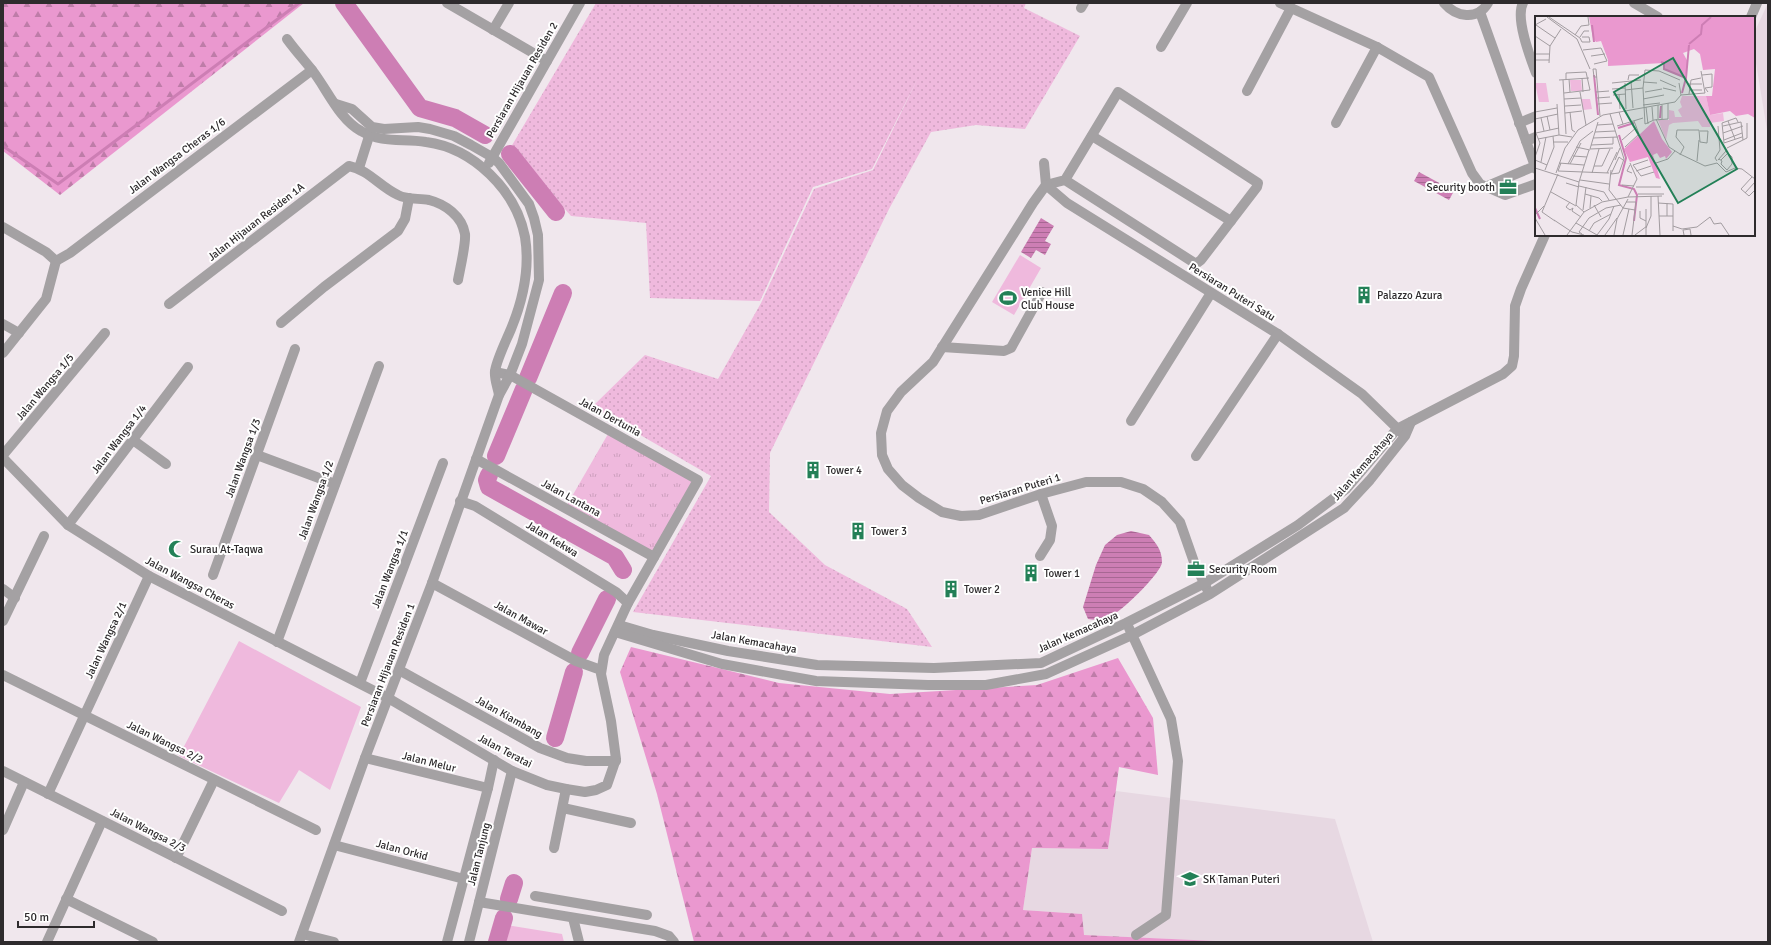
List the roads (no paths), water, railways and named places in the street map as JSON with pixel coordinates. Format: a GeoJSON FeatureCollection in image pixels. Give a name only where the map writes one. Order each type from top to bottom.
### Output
{"type":"FeatureCollection","features":[{"type":"Feature","properties":{"kind":"street"},"geometry":{"type":"LineString","coordinates":[[447,3],[547,61]]}},
{"type":"Feature","properties":{"kind":"street"},"geometry":{"type":"LineString","coordinates":[[494,30],[509,3]]}},
{"type":"Feature","properties":{"kind":"street","name":"Persiaran Hijauan Residen 2"},"geometry":{"type":"LineString","coordinates":[[485,170],[580,3]]}},
{"type":"Feature","properties":{"kind":"street"},"geometry":{"type":"LineString","coordinates":[[1161,47],[1187,3]]}},
{"type":"Feature","properties":{"kind":"street"},"geometry":{"type":"LineString","coordinates":[[1280,3],[1377,47],[1429,77],[1472,173],[1480,184],[1504,195],[1535,184]]}},
{"type":"Feature","properties":{"kind":"street"},"geometry":{"type":"LineString","coordinates":[[1444,3],[1450,9],[1464,16],[1480,12],[1488,3]]}},
{"type":"Feature","properties":{"kind":"street"},"geometry":{"type":"LineString","coordinates":[[1523,3],[1520,13],[1526,47],[1535,70]]}},
{"type":"Feature","properties":{"kind":"street"},"geometry":{"type":"LineString","coordinates":[[1634,3],[1656,16]]}},
{"type":"Feature","properties":{"kind":"street"},"geometry":{"type":"LineString","coordinates":[[1751,16],[1757,3]]}},
{"type":"Feature","properties":{"kind":"street"},"geometry":{"type":"LineString","coordinates":[[1247,91],[1291,8]]}},
{"type":"Feature","properties":{"kind":"street"},"geometry":{"type":"LineString","coordinates":[[1480,12],[1535,167],[1485,187]]}},
{"type":"Feature","properties":{"kind":"street","name":"Persiaran Hijauan Residen 1"},"geometry":{"type":"LineString","coordinates":[[287,39],[312,70],[343,114],[360,130],[430,129],[454,136],[492,157],[520,191],[534,218],[538,235],[539,280],[527,328],[510,375],[499,395],[432,583],[365,758],[300,938]]}},
{"type":"Feature","properties":{"kind":"street"},"geometry":{"type":"LineString","coordinates":[[1336,123],[1377,47]]}},
{"type":"Feature","properties":{"kind":"street","name":"Jalan Wangsa Cheras 1/6"},"geometry":{"type":"LineString","coordinates":[[56,261],[70,253],[312,70]]}},
{"type":"Feature","properties":{"kind":"street"},"geometry":{"type":"LineString","coordinates":[[1044,162],[1046,185],[1065,180],[1118,92],[1258,183],[1257,187],[1201,260],[1197,263],[1193,262],[1065,180]]}},
{"type":"Feature","properties":{"kind":"street"},"geometry":{"type":"LineString","coordinates":[[1519,123],[1535,116]]}},
{"type":"Feature","properties":{"kind":"street"},"geometry":{"type":"LineString","coordinates":[[371,131],[359,168],[396,194],[409,198],[429,200],[444,205],[458,218],[465,234],[458,280]]}},
{"type":"Feature","properties":{"kind":"street","name":"Persiaran Hijauan Residen 1"},"geometry":{"type":"LineString","coordinates":[[371,131],[387,141],[427,142],[444,146],[464,155],[492,176],[510,201],[524,237],[525,279],[514,320],[495,372],[499,395]]}},
{"type":"Feature","properties":{"kind":"street"},"geometry":{"type":"LineString","coordinates":[[1092,136],[1231,221]]}},
{"type":"Feature","properties":{"kind":"street"},"geometry":{"type":"LineString","coordinates":[[1526,141],[1535,137]]}},
{"type":"Feature","properties":{"kind":"street","name":"Jalan Hijauan Residen 1A"},"geometry":{"type":"LineString","coordinates":[[169,304],[349,166],[359,168]]}},
{"type":"Feature","properties":{"kind":"street","name":"Persiaran Puteri Satu"},"geometry":{"type":"LineString","coordinates":[[1046,185],[1067,203],[1278,334],[1362,394],[1405,436]]}},
{"type":"Feature","properties":{"kind":"street","name":"Persiaran Puteri 1"},"geometry":{"type":"LineString","coordinates":[[1046,185],[1033,203],[933,362],[901,392],[887,411],[881,433],[882,455],[888,469],[902,485],[919,498],[942,512],[961,516],[980,515],[1041,494],[1086,482],[1121,482],[1143,490],[1162,502],[1180,522],[1203,584],[1210,594]]}},
{"type":"Feature","properties":{"kind":"street"},"geometry":{"type":"LineString","coordinates":[[281,323],[324,287],[398,231],[405,219],[409,198]]}},
{"type":"Feature","properties":{"kind":"street"},"geometry":{"type":"LineString","coordinates":[[3,227],[46,252],[56,261],[46,299],[3,352]]}},
{"type":"Feature","properties":{"kind":"street","name":"Jalan Kemacahaya"},"geometry":{"type":"LineString","coordinates":[[617,629],[728,651],[817,665],[934,668],[1041,663],[1126,623],[1203,584],[1298,525],[1346,489],[1397,429],[1503,374],[1512,366],[1514,356],[1515,306],[1545,236]]}},
{"type":"Feature","properties":{"kind":"street"},"geometry":{"type":"LineString","coordinates":[[525,279],[539,280]]}},
{"type":"Feature","properties":{"kind":"street"},"geometry":{"type":"LineString","coordinates":[[942,347],[1004,351],[1011,348],[1042,292]]}},
{"type":"Feature","properties":{"kind":"street"},"geometry":{"type":"LineString","coordinates":[[1131,421],[1211,293]]}},
{"type":"Feature","properties":{"kind":"street"},"geometry":{"type":"LineString","coordinates":[[3,324],[19,333]]}},
{"type":"Feature","properties":{"kind":"street","name":"Jalan Wangsa 1/5"},"geometry":{"type":"LineString","coordinates":[[3,455],[105,333]]}},
{"type":"Feature","properties":{"kind":"street"},"geometry":{"type":"LineString","coordinates":[[1196,456],[1278,334]]}},
{"type":"Feature","properties":{"kind":"street","name":"Jalan Wangsa 1/3"},"geometry":{"type":"LineString","coordinates":[[213,575],[295,349]]}},
{"type":"Feature","properties":{"kind":"street","name":"Jalan Wangsa 1/2"},"geometry":{"type":"LineString","coordinates":[[277,642],[379,366]]}},
{"type":"Feature","properties":{"kind":"street","name":"Jalan Wangsa 1/4"},"geometry":{"type":"LineString","coordinates":[[68,525],[188,367]]}},
{"type":"Feature","properties":{"kind":"street","name":"Jalan Dertunia"},"geometry":{"type":"LineString","coordinates":[[495,372],[510,375],[698,480]]}},
{"type":"Feature","properties":{"kind":"street","name":"Jalan Kemacahaya"},"geometry":{"type":"LineString","coordinates":[[617,629],[722,664],[816,681],[986,685],[1046,674],[1132,634],[1210,594],[1344,508],[1370,480],[1405,436],[1411,422]]}},
{"type":"Feature","properties":{"kind":"street"},"geometry":{"type":"LineString","coordinates":[[133,440],[166,464]]}},
{"type":"Feature","properties":{"kind":"street"},"geometry":{"type":"LineString","coordinates":[[257,455],[335,484]]}},
{"type":"Feature","properties":{"kind":"street","name":"Jalan Wangsa Cheras"},"geometry":{"type":"LineString","coordinates":[[3,458],[68,525],[149,576],[388,698]]}},
{"type":"Feature","properties":{"kind":"street","name":"Jalan Lantana"},"geometry":{"type":"LineString","coordinates":[[476,459],[654,557]]}},
{"type":"Feature","properties":{"kind":"street","name":"Jalan Wangsa 1/1"},"geometry":{"type":"LineString","coordinates":[[360,683],[443,462]]}},
{"type":"Feature","properties":{"kind":"street","name":"Jalan Teratai"},"geometry":{"type":"LineString","coordinates":[[388,698],[512,771],[547,785],[585,792],[596,790],[607,785],[616,761],[601,670],[604,655],[628,603],[698,480]]}},
{"type":"Feature","properties":{"kind":"street"},"geometry":{"type":"LineString","coordinates":[[1040,556],[1050,540],[1052,526],[1041,494]]}},
{"type":"Feature","properties":{"kind":"street","name":"Jalan Kekwa"},"geometry":{"type":"LineString","coordinates":[[460,501],[475,506],[616,592],[628,603]]}},
{"type":"Feature","properties":{"kind":"street"},"geometry":{"type":"LineString","coordinates":[[3,621],[44,536]]}},
{"type":"Feature","properties":{"kind":"street","name":"Jalan Wangsa 2/1"},"geometry":{"type":"LineString","coordinates":[[48,794],[149,576]]}},
{"type":"Feature","properties":{"kind":"street","name":"Jalan Mawar"},"geometry":{"type":"LineString","coordinates":[[432,583],[576,661],[601,670]]}},
{"type":"Feature","properties":{"kind":"street"},"geometry":{"type":"LineString","coordinates":[[3,589],[15,598]]}},
{"type":"Feature","properties":{"kind":"street"},"geometry":{"type":"LineString","coordinates":[[1126,623],[1171,719],[1178,761],[1166,915],[1136,935]]}},
{"type":"Feature","properties":{"kind":"street","name":"Jalan Kiambang"},"geometry":{"type":"LineString","coordinates":[[399,670],[540,748],[567,758],[586,761],[616,761]]}},
{"type":"Feature","properties":{"kind":"street","name":"Jalan Wangsa 2/2"},"geometry":{"type":"LineString","coordinates":[[3,675],[316,830]]}},
{"type":"Feature","properties":{"kind":"street","name":"Jalan Melur"},"geometry":{"type":"LineString","coordinates":[[365,758],[488,788]]}},
{"type":"Feature","properties":{"kind":"street"},"geometry":{"type":"LineString","coordinates":[[447,942],[494,760]]}},
{"type":"Feature","properties":{"kind":"street","name":"Jalan Wangsa 2/3"},"geometry":{"type":"LineString","coordinates":[[3,771],[282,910]]}},
{"type":"Feature","properties":{"kind":"street","name":"Jalan Tanjung"},"geometry":{"type":"LineString","coordinates":[[469,942],[512,771]]}},
{"type":"Feature","properties":{"kind":"street"},"geometry":{"type":"LineString","coordinates":[[176,858],[214,780]]}},
{"type":"Feature","properties":{"kind":"street"},"geometry":{"type":"LineString","coordinates":[[3,830],[24,782]]}},
{"type":"Feature","properties":{"kind":"street"},"geometry":{"type":"LineString","coordinates":[[554,848],[566,789]]}},
{"type":"Feature","properties":{"kind":"street"},"geometry":{"type":"LineString","coordinates":[[563,808],[631,823]]}},
{"type":"Feature","properties":{"kind":"street"},"geometry":{"type":"LineString","coordinates":[[46,942],[102,821]]}},
{"type":"Feature","properties":{"kind":"street","name":"Jalan Orkid"},"geometry":{"type":"LineString","coordinates":[[334,845],[464,879]]}},
{"type":"Feature","properties":{"kind":"street"},"geometry":{"type":"LineString","coordinates":[[535,896],[647,915]]}},
{"type":"Feature","properties":{"kind":"street"},"geometry":{"type":"LineString","coordinates":[[66,899],[152,942]]}},
{"type":"Feature","properties":{"kind":"street"},"geometry":{"type":"LineString","coordinates":[[479,902],[663,933],[674,942]]}},
{"type":"Feature","properties":{"kind":"street"},"geometry":{"type":"LineString","coordinates":[[573,918],[579,942]]}},
{"type":"Feature","properties":{"kind":"street"},"geometry":{"type":"LineString","coordinates":[[300,938],[334,942]]}},
{"type":"Feature","properties":{"kind":"waterway"},"geometry":{"type":"LineString","coordinates":[[3,146],[58,184],[299,3]]}},
{"type":"Feature","properties":{"kind":"waterway"},"geometry":{"type":"LineString","coordinates":[[344,3],[420,108],[455,118],[485,135]]}},
{"type":"Feature","properties":{"kind":"waterway"},"geometry":{"type":"LineString","coordinates":[[510,154],[556,212]]}},
{"type":"Feature","properties":{"kind":"waterway"},"geometry":{"type":"LineString","coordinates":[[528,378],[563,293]]}},
{"type":"Feature","properties":{"kind":"waterway"},"geometry":{"type":"LineString","coordinates":[[496,456],[524,389]]}},
{"type":"Feature","properties":{"kind":"waterway"},"geometry":{"type":"LineString","coordinates":[[489,475],[487,480],[489,487],[615,557],[623,570]]}},
{"type":"Feature","properties":{"kind":"waterway"},"geometry":{"type":"LineString","coordinates":[[580,653],[607,599]]}},
{"type":"Feature","properties":{"kind":"waterway"},"geometry":{"type":"LineString","coordinates":[[555,738],[574,672]]}},
{"type":"Feature","properties":{"kind":"waterway"},"geometry":{"type":"LineString","coordinates":[[509,899],[514,883]]}},
{"type":"Feature","properties":{"kind":"waterway"},"geometry":{"type":"LineString","coordinates":[[497,942],[504,918]]}},
{"type":"Feature","properties":{"kind":"place","name":"Security booth"},"geometry":{"type":"Point","coordinates":[1508,187]}},
{"type":"Feature","properties":{"kind":"place","name":"Palazzo Azura"},"geometry":{"type":"Point","coordinates":[1364,295]}},
{"type":"Feature","properties":{"kind":"place","name":"Venice Hill Club House"},"geometry":{"type":"Point","coordinates":[1008,298]}},
{"type":"Feature","properties":{"kind":"place","name":"Tower 4"},"geometry":{"type":"Point","coordinates":[813,470]}},
{"type":"Feature","properties":{"kind":"place","name":"Tower 3"},"geometry":{"type":"Point","coordinates":[858,531]}},
{"type":"Feature","properties":{"kind":"place","name":"Surau At-Taqwa"},"geometry":{"type":"Point","coordinates":[177,549]}},
{"type":"Feature","properties":{"kind":"place","name":"Security Room"},"geometry":{"type":"Point","coordinates":[1196,569]}},
{"type":"Feature","properties":{"kind":"place","name":"Tower 1"},"geometry":{"type":"Point","coordinates":[1031,573]}},
{"type":"Feature","properties":{"kind":"place","name":"Tower 2"},"geometry":{"type":"Point","coordinates":[951,589]}},
{"type":"Feature","properties":{"kind":"place","name":"SK Taman Puteri"},"geometry":{"type":"Point","coordinates":[1190,879]}}]}
